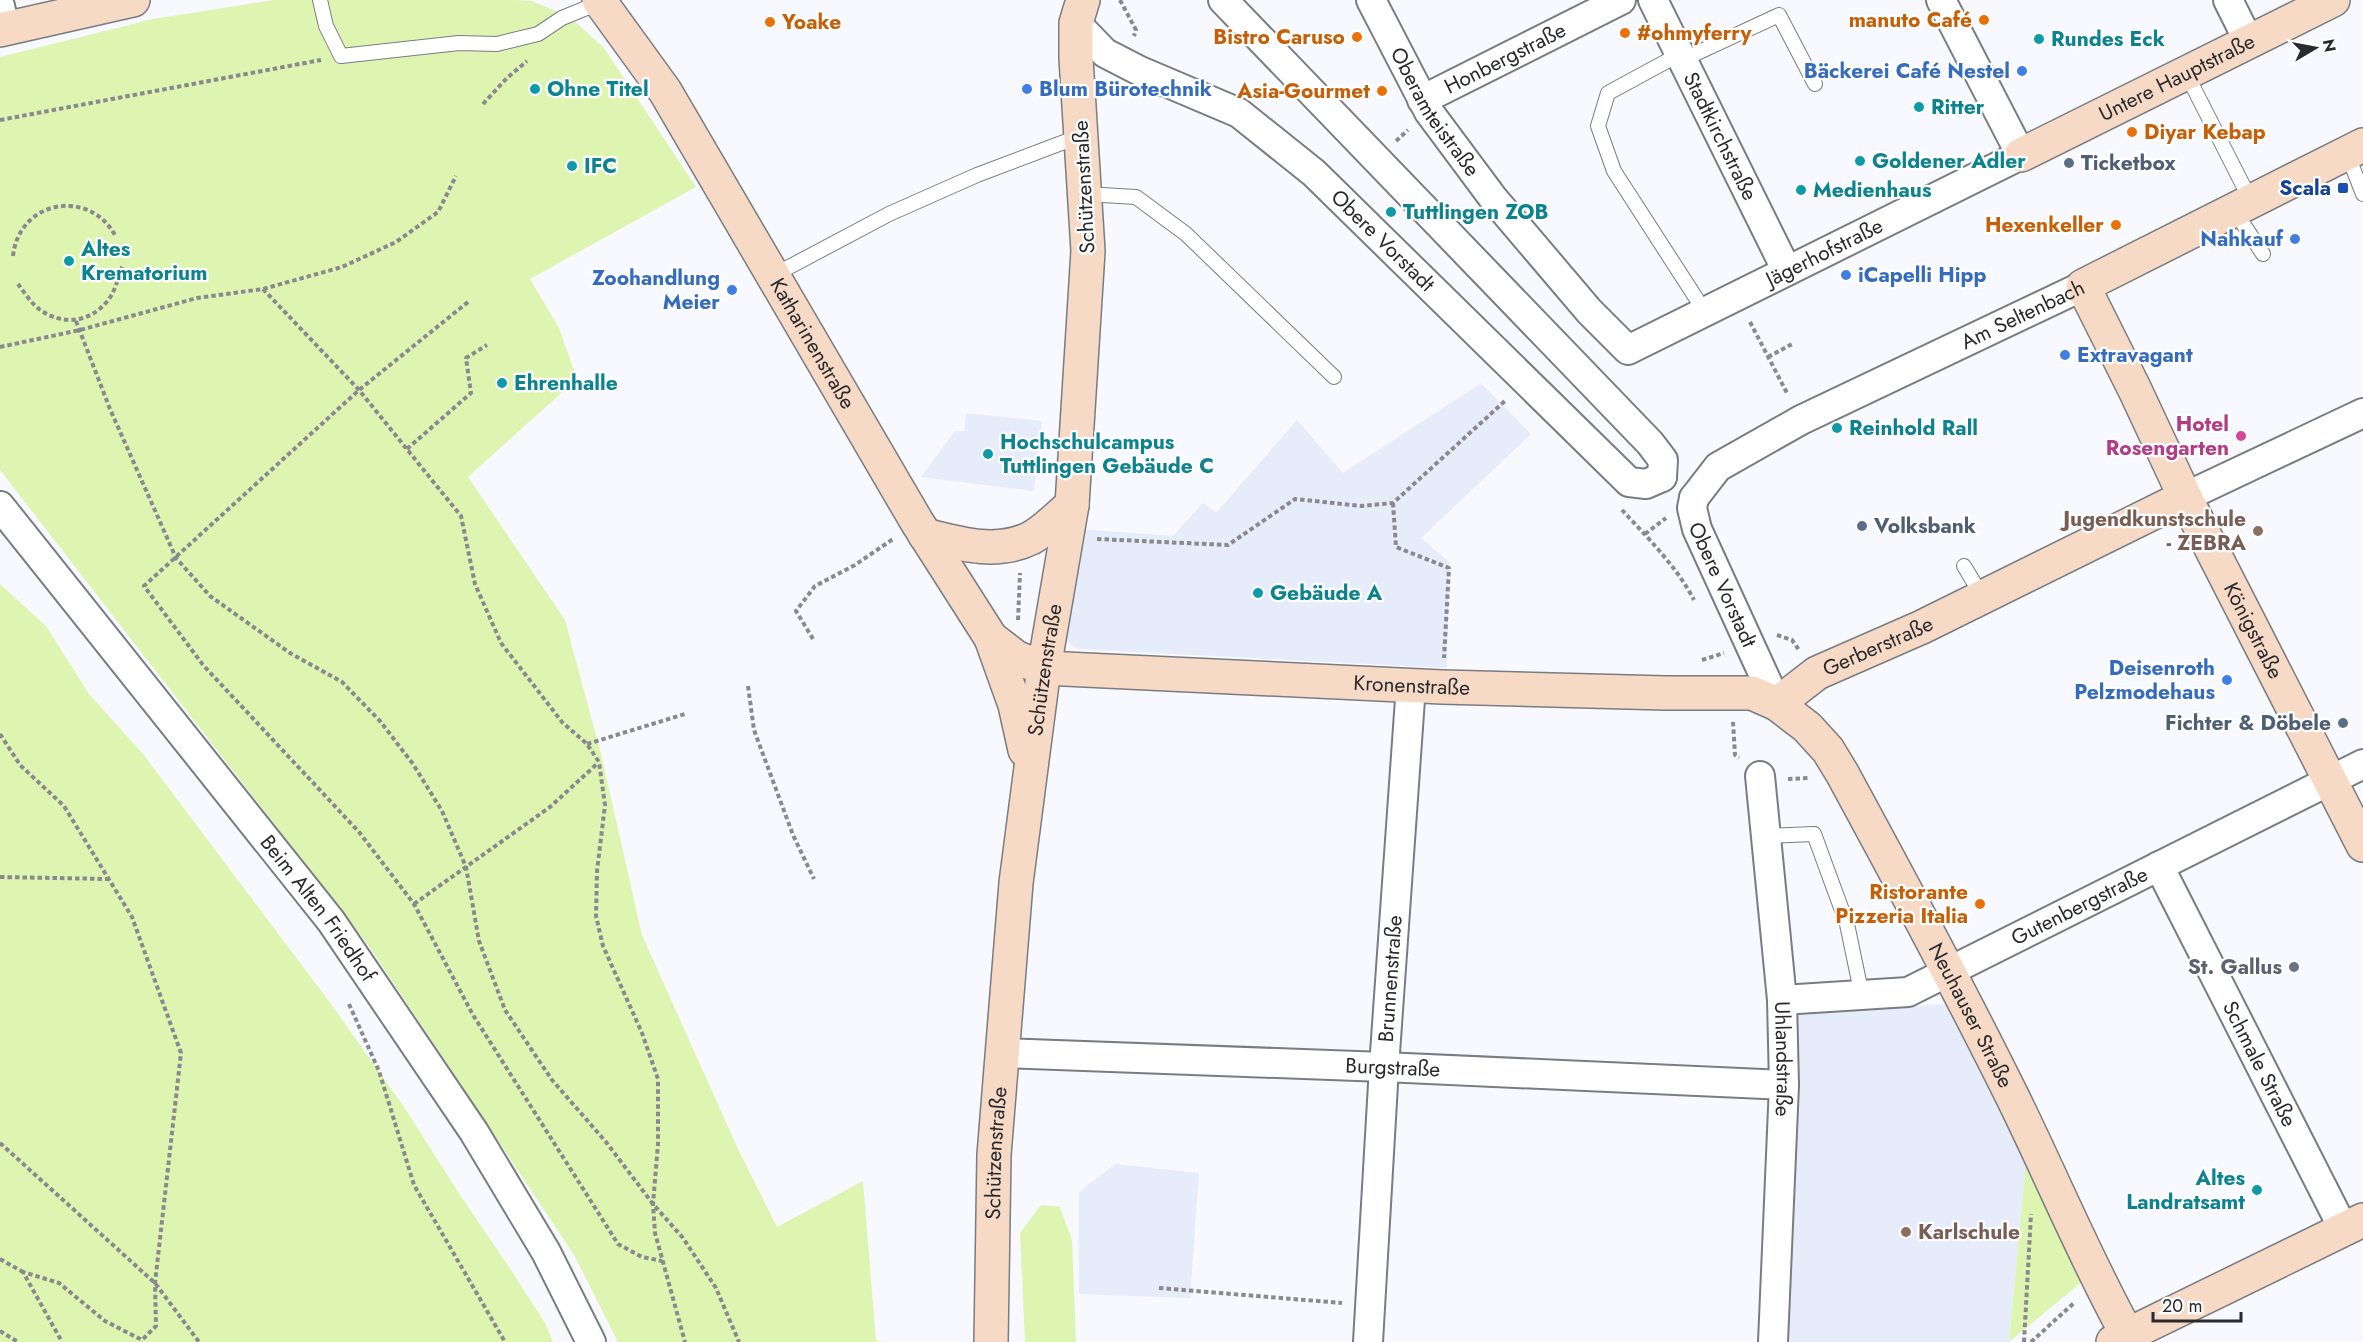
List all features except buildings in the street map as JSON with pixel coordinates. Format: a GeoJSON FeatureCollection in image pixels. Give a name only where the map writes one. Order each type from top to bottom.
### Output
{"type":"FeatureCollection","features":[{"type":"Feature","properties":{"kind":"street"},"geometry":{"type":"LineString","coordinates":[[2,22],[133,0]]}},
{"type":"Feature","properties":{"kind":"street"},"geometry":{"type":"LineString","coordinates":[[1223,0],[1650,443],[1663,460],[1662,477]]}},
{"type":"Feature","properties":{"kind":"street","name":"Oberamteistraße"},"geometry":{"type":"LineString","coordinates":[[1371,0],[1425,106],[1493,198],[1589,311],[1628,350]]}},
{"type":"Feature","properties":{"kind":"street","name":"Honbergstraße"},"geometry":{"type":"LineString","coordinates":[[1425,106],[1621,0]]}},
{"type":"Feature","properties":{"kind":"street","name":"Stadtkirchstraße"},"geometry":{"type":"LineString","coordinates":[[1653,0],[1787,271]]}},
{"type":"Feature","properties":{"kind":"street"},"geometry":{"type":"LineString","coordinates":[[1941,0],[2021,155]]}},
{"type":"Feature","properties":{"kind":"street"},"geometry":{"type":"LineString","coordinates":[[2228,0],[2249,42]]}},
{"type":"Feature","properties":{"kind":"street","name":"Untere Hauptstraße"},"geometry":{"type":"LineString","coordinates":[[2021,155],[2333,0]]}},
{"type":"Feature","properties":{"kind":"street","name":"Katharinenstraße"},"geometry":{"type":"LineString","coordinates":[[600,1],[664,90],[921,528],[992,638],[1017,658],[1044,668]]}},
{"type":"Feature","properties":{"kind":"street","name":"Schützenstraße"},"geometry":{"type":"LineString","coordinates":[[991,1342],[994,1155],[1016,883],[1044,668],[1072,505],[1088,251],[1076,58],[1080,11]]}},
{"type":"Feature","properties":{"kind":"street","name":"Obere Vorstadt"},"geometry":{"type":"LineString","coordinates":[[1080,11],[1105,53],[1140,71],[1239,113],[1314,173],[1629,482],[1646,484],[1662,477],[1694,498],[1692,508],[1697,529],[1777,704]]}},
{"type":"Feature","properties":{"kind":"street","name":"Am Seltenbach"},"geometry":{"type":"LineString","coordinates":[[1694,498],[1718,467],[1801,420],[2083,286],[2355,149]]}},
{"type":"Feature","properties":{"kind":"street","name":"Jägerhofstraße"},"geometry":{"type":"LineString","coordinates":[[1628,350],[2021,155]]}},
{"type":"Feature","properties":{"kind":"street","name":"Königstraße"},"geometry":{"type":"LineString","coordinates":[[2083,286],[2185,497],[2363,845]]}},
{"type":"Feature","properties":{"kind":"street","name":"Gerberstraße"},"geometry":{"type":"LineString","coordinates":[[1777,704],[1816,673],[1922,627],[2185,497],[2363,413]]}},
{"type":"Feature","properties":{"kind":"street"},"geometry":{"type":"LineString","coordinates":[[921,528],[969,546],[1003,547],[1033,537],[1072,505]]}},
{"type":"Feature","properties":{"kind":"street","name":"Beim Alten Friedhof"},"geometry":{"type":"LineString","coordinates":[[0,506],[331,921],[474,1132],[546,1252],[591,1342]]}},
{"type":"Feature","properties":{"kind":"street"},"geometry":{"type":"LineString","coordinates":[[992,638],[1015,705],[1030,775]]}},
{"type":"Feature","properties":{"kind":"street","name":"Kronenstraße"},"geometry":{"type":"LineString","coordinates":[[1044,668],[1427,686],[1666,693],[1752,693],[1777,704]]}},
{"type":"Feature","properties":{"kind":"street","name":"Brunnenstraße"},"geometry":{"type":"LineString","coordinates":[[1368,1342],[1384,1066],[1427,686]]}},
{"type":"Feature","properties":{"kind":"street","name":"Neuhauser Straße"},"geometry":{"type":"LineString","coordinates":[[1777,704],[1807,727],[1828,750],[1949,973],[2012,1097],[2124,1339]]}},
{"type":"Feature","properties":{"kind":"street","name":"Gutenbergstraße"},"geometry":{"type":"LineString","coordinates":[[1782,1000],[1908,992],[2363,764]]}},
{"type":"Feature","properties":{"kind":"street","name":"Uhlandstraße"},"geometry":{"type":"LineString","coordinates":[[1760,776],[1782,1000],[1784,1085],[1773,1342]]}},
{"type":"Feature","properties":{"kind":"street","name":"Schmale Straße"},"geometry":{"type":"LineString","coordinates":[[2159,866],[2353,1225]]}},
{"type":"Feature","properties":{"kind":"street","name":"Burgstraße"},"geometry":{"type":"LineString","coordinates":[[1003,1053],[1384,1066],[1784,1085]]}},
{"type":"Feature","properties":{"kind":"street"},"geometry":{"type":"LineString","coordinates":[[2124,1339],[2353,1225]]}},
{"type":"Feature","properties":{"kind":"lane"},"geometry":{"type":"LineString","coordinates":[[320,0],[326,26],[341,56],[459,43],[496,44],[538,34],[562,18],[600,1]]}},
{"type":"Feature","properties":{"kind":"lane"},"geometry":{"type":"LineString","coordinates":[[1705,312],[1614,171],[1598,126],[1608,93],[1681,57],[1779,15],[1815,84]]}},
{"type":"Feature","properties":{"kind":"lane"},"geometry":{"type":"LineString","coordinates":[[2186,73],[2263,254]]}},
{"type":"Feature","properties":{"kind":"lane"},"geometry":{"type":"LineString","coordinates":[[774,275],[889,214],[977,175],[1082,136]]}},
{"type":"Feature","properties":{"kind":"lane"},"geometry":{"type":"LineString","coordinates":[[2355,149],[2363,194]]}},
{"type":"Feature","properties":{"kind":"lane"},"geometry":{"type":"LineString","coordinates":[[1085,194],[1136,197],[1186,234],[1334,377]]}},
{"type":"Feature","properties":{"kind":"lane"},"geometry":{"type":"LineString","coordinates":[[1964,566],[1982,596]]}},
{"type":"Feature","properties":{"kind":"lane"},"geometry":{"type":"LineString","coordinates":[[1766,836],[1814,834],[1847,924],[1862,996]]}},
{"type":"Feature","properties":{"kind":"path"},"geometry":{"type":"LineString","coordinates":[[0,120],[341,56]]}},
{"type":"Feature","properties":{"kind":"path"},"geometry":{"type":"LineString","coordinates":[[1376,158],[1425,106]]}},
{"type":"Feature","properties":{"kind":"path"},"geometry":{"type":"LineString","coordinates":[[0,347],[80,330],[197,298],[263,289],[342,267],[396,242],[438,212],[456,176]]}},
{"type":"Feature","properties":{"kind":"path"},"geometry":{"type":"LineString","coordinates":[[13,256],[21,231],[32,218],[48,209],[66,205],[84,208],[100,216],[116,237]]}},
{"type":"Feature","properties":{"kind":"path"},"geometry":{"type":"LineString","coordinates":[[18,284],[39,309],[55,317],[76,321],[95,314],[110,298],[123,264]]}},
{"type":"Feature","properties":{"kind":"path"},"geometry":{"type":"LineString","coordinates":[[263,289],[359,390],[461,516],[475,584],[501,643],[562,722],[587,744],[599,762],[605,806],[597,871],[596,916],[603,946],[642,1033],[658,1078],[658,1144],[653,1203],[655,1233],[685,1342]]}},
{"type":"Feature","properties":{"kind":"path"},"geometry":{"type":"LineString","coordinates":[[1737,296],[1801,420]]}},
{"type":"Feature","properties":{"kind":"path"},"geometry":{"type":"LineString","coordinates":[[468,302],[359,390],[144,586],[203,665],[358,832],[414,904],[473,1015],[618,1244],[642,1257],[662,1261]]}},
{"type":"Feature","properties":{"kind":"path"},"geometry":{"type":"LineString","coordinates":[[76,321],[110,409],[176,558],[210,596],[290,653],[342,682],[380,721],[413,764],[442,811],[466,867],[479,941],[505,1010],[552,1080],[606,1142],[683,1238],[716,1288],[739,1342]]}},
{"type":"Feature","properties":{"kind":"path"},"geometry":{"type":"LineString","coordinates":[[1768,357],[1794,343]]}},
{"type":"Feature","properties":{"kind":"path"},"geometry":{"type":"LineString","coordinates":[[407,449],[471,393],[466,358],[487,345]]}},
{"type":"Feature","properties":{"kind":"path"},"geometry":{"type":"LineString","coordinates":[[1066,539],[1228,545],[1295,499],[1362,506],[1393,503],[1526,381]]}},
{"type":"Feature","properties":{"kind":"path"},"geometry":{"type":"LineString","coordinates":[[1393,503],[1396,547],[1449,568],[1427,686]]}},
{"type":"Feature","properties":{"kind":"path"},"geometry":{"type":"LineString","coordinates":[[813,639],[796,611],[815,586],[921,528]]}},
{"type":"Feature","properties":{"kind":"path"},"geometry":{"type":"LineString","coordinates":[[1645,534],[1689,588],[1698,607]]}},
{"type":"Feature","properties":{"kind":"path"},"geometry":{"type":"LineString","coordinates":[[1717,644],[1722,654]]}},
{"type":"Feature","properties":{"kind":"path"},"geometry":{"type":"LineString","coordinates":[[748,686],[754,730],[793,835],[813,879]]}},
{"type":"Feature","properties":{"kind":"path"},"geometry":{"type":"LineString","coordinates":[[587,744],[685,714]]}},
{"type":"Feature","properties":{"kind":"path"},"geometry":{"type":"LineString","coordinates":[[0,734],[20,765],[64,806],[132,917],[181,1053],[155,1283],[156,1326],[142,1340],[105,1321],[59,1283],[23,1272],[0,1259]]}},
{"type":"Feature","properties":{"kind":"path"},"geometry":{"type":"LineString","coordinates":[[414,904],[550,807],[599,762]]}},
{"type":"Feature","properties":{"kind":"path"},"geometry":{"type":"LineString","coordinates":[[0,877],[108,879]]}},
{"type":"Feature","properties":{"kind":"path"},"geometry":{"type":"LineString","coordinates":[[348,1000],[379,1071],[414,1185],[505,1342]]}},
{"type":"Feature","properties":{"kind":"path"},"geometry":{"type":"LineString","coordinates":[[0,1143],[155,1283],[199,1342]]}},
{"type":"Feature","properties":{"kind":"path"},"geometry":{"type":"LineString","coordinates":[[2024,1342],[2031,1213],[2041,1159]]}},
{"type":"Feature","properties":{"kind":"path"},"geometry":{"type":"LineString","coordinates":[[23,1272],[62,1342]]}},
{"type":"Feature","properties":{"kind":"path"},"geometry":{"type":"LineString","coordinates":[[2031,1342],[2098,1281]]}},
{"type":"Feature","properties":{"kind":"path"},"geometry":{"type":"LineString","coordinates":[[1158,1288],[1370,1305]]}},
{"type":"Feature","properties":{"kind":"path"},"geometry":{"type":"LineString","coordinates":[[0,1331],[18,1342]]}},
{"type":"Feature","properties":{"kind":"shaded area"},"geometry":{"type":"Polygon","coordinates":[[[1481,383],[1531,434],[1421,538],[1449,562],[1447,668],[1078,649],[1066,641],[1062,628],[1079,529],[1173,536],[1203,503],[1216,513],[1297,420],[1343,473],[1481,383]]]}},
{"type":"Feature","properties":{"kind":"shaded area","name":"Hochschulcampus Tuttlingen Gebäude C"},"geometry":{"type":"Polygon","coordinates":[[[966,413],[1042,421],[1034,491],[921,477],[955,431],[964,431],[966,413]]]}},
{"type":"Feature","properties":{"kind":"shaded area","name":"Karlschule"},"geometry":{"type":"Polygon","coordinates":[[[1949,1004],[2026,1161],[2009,1342],[1787,1342],[1795,1126],[1793,1013],[1949,1004]]]}},
{"type":"Feature","properties":{"kind":"shaded area"},"geometry":{"type":"Polygon","coordinates":[[[1115,1164],[1199,1173],[1190,1298],[1079,1294],[1079,1192],[1115,1164]]]}},
{"type":"Feature","properties":{"kind":"green space"},"geometry":{"type":"Polygon","coordinates":[[[274,0],[516,0],[532,1],[570,17],[604,48],[696,187],[530,279],[559,328],[577,379],[468,477],[565,620],[601,754],[642,935],[738,1149],[777,1227],[863,1181],[876,1340],[882,1342],[618,1342],[574,1255],[368,945],[0,470],[0,57],[153,19],[274,0]]]}},
{"type":"Feature","properties":{"kind":"green space"},"geometry":{"type":"Polygon","coordinates":[[[0,584],[46,626],[89,694],[143,754],[331,1004],[406,1110],[545,1323],[553,1342],[0,1342],[0,584]]]}},
{"type":"Feature","properties":{"kind":"green space"},"geometry":{"type":"Polygon","coordinates":[[[2026,1161],[2083,1281],[2009,1342],[2026,1161]]]}},
{"type":"Feature","properties":{"kind":"green space"},"geometry":{"type":"Polygon","coordinates":[[[1041,1205],[1060,1207],[1072,1240],[1076,1342],[1025,1342],[1020,1233],[1041,1205]]]}},
{"type":"Feature","properties":{"kind":"place","name":"manuto Café"},"geometry":{"type":"Point","coordinates":[1984,20]}},
{"type":"Feature","properties":{"kind":"place","name":"Yoake"},"geometry":{"type":"Point","coordinates":[770,22]}},
{"type":"Feature","properties":{"kind":"place","name":"#ohmyferry"},"geometry":{"type":"Point","coordinates":[1625,33]}},
{"type":"Feature","properties":{"kind":"place","name":"Bistro Caruso"},"geometry":{"type":"Point","coordinates":[1357,37]}},
{"type":"Feature","properties":{"kind":"place","name":"Rundes Eck"},"geometry":{"type":"Point","coordinates":[2039,39]}},
{"type":"Feature","properties":{"kind":"place","name":"Bäckerei Café Nestel"},"geometry":{"type":"Point","coordinates":[2022,71]}},
{"type":"Feature","properties":{"kind":"place","name":"Ohne Titel"},"geometry":{"type":"Point","coordinates":[535,89]}},
{"type":"Feature","properties":{"kind":"place","name":"Blum Bürotechnik"},"geometry":{"type":"Point","coordinates":[1027,89]}},
{"type":"Feature","properties":{"kind":"place","name":"Asia-Gourmet"},"geometry":{"type":"Point","coordinates":[1382,91]}},
{"type":"Feature","properties":{"kind":"place","name":"Ritter"},"geometry":{"type":"Point","coordinates":[1919,107]}},
{"type":"Feature","properties":{"kind":"place","name":"Diyar Kebap"},"geometry":{"type":"Point","coordinates":[2132,132]}},
{"type":"Feature","properties":{"kind":"place","name":"Goldener Adler"},"geometry":{"type":"Point","coordinates":[1860,161]}},
{"type":"Feature","properties":{"kind":"place","name":"Ticketbox"},"geometry":{"type":"Point","coordinates":[2069,163]}},
{"type":"Feature","properties":{"kind":"place","name":"IFC"},"geometry":{"type":"Point","coordinates":[572,166]}},
{"type":"Feature","properties":{"kind":"place","name":"Scala"},"geometry":{"type":"Point","coordinates":[2343,188]}},
{"type":"Feature","properties":{"kind":"place","name":"Medienhaus"},"geometry":{"type":"Point","coordinates":[1801,190]}},
{"type":"Feature","properties":{"kind":"place","name":"Tuttlingen ZOB"},"geometry":{"type":"Point","coordinates":[1391,212]}},
{"type":"Feature","properties":{"kind":"place","name":"Hexenkeller"},"geometry":{"type":"Point","coordinates":[2116,225]}},
{"type":"Feature","properties":{"kind":"place","name":"Nahkauf"},"geometry":{"type":"Point","coordinates":[2295,239]}},
{"type":"Feature","properties":{"kind":"place","name":"Altes Krematorium"},"geometry":{"type":"Point","coordinates":[69,261]}},
{"type":"Feature","properties":{"kind":"place","name":"iCapelli Hipp"},"geometry":{"type":"Point","coordinates":[1846,275]}},
{"type":"Feature","properties":{"kind":"place","name":"Zoohandlung Meier"},"geometry":{"type":"Point","coordinates":[732,290]}},
{"type":"Feature","properties":{"kind":"place","name":"Extravagant"},"geometry":{"type":"Point","coordinates":[2065,355]}},
{"type":"Feature","properties":{"kind":"place","name":"Ehrenhalle"},"geometry":{"type":"Point","coordinates":[502,383]}},
{"type":"Feature","properties":{"kind":"place","name":"Reinhold Rall"},"geometry":{"type":"Point","coordinates":[1837,428]}},
{"type":"Feature","properties":{"kind":"place","name":"Hotel Rosengarten"},"geometry":{"type":"Point","coordinates":[2241,436]}},
{"type":"Feature","properties":{"kind":"place","name":"Hochschulcampus Tuttlingen Gebäude C"},"geometry":{"type":"Point","coordinates":[988,454]}},
{"type":"Feature","properties":{"kind":"place","name":"Volksbank"},"geometry":{"type":"Point","coordinates":[1862,526]}},
{"type":"Feature","properties":{"kind":"place","name":"Jugendkunstschule - ZEBRA"},"geometry":{"type":"Point","coordinates":[2258,531]}},
{"type":"Feature","properties":{"kind":"place","name":"Gebäude A"},"geometry":{"type":"Point","coordinates":[1258,593]}},
{"type":"Feature","properties":{"kind":"place","name":"Deisenroth Pelzmodehaus"},"geometry":{"type":"Point","coordinates":[2227,680]}},
{"type":"Feature","properties":{"kind":"place","name":"Fichter & Döbele"},"geometry":{"type":"Point","coordinates":[2343,723]}},
{"type":"Feature","properties":{"kind":"place","name":"Ristorante Pizzeria Italia"},"geometry":{"type":"Point","coordinates":[1980,904]}},
{"type":"Feature","properties":{"kind":"place","name":"St. Gallus"},"geometry":{"type":"Point","coordinates":[2294,967]}},
{"type":"Feature","properties":{"kind":"place","name":"Altes Landratsamt"},"geometry":{"type":"Point","coordinates":[2257,1190]}},
{"type":"Feature","properties":{"kind":"place","name":"Karlschule"},"geometry":{"type":"Point","coordinates":[1906,1232]}}]}
